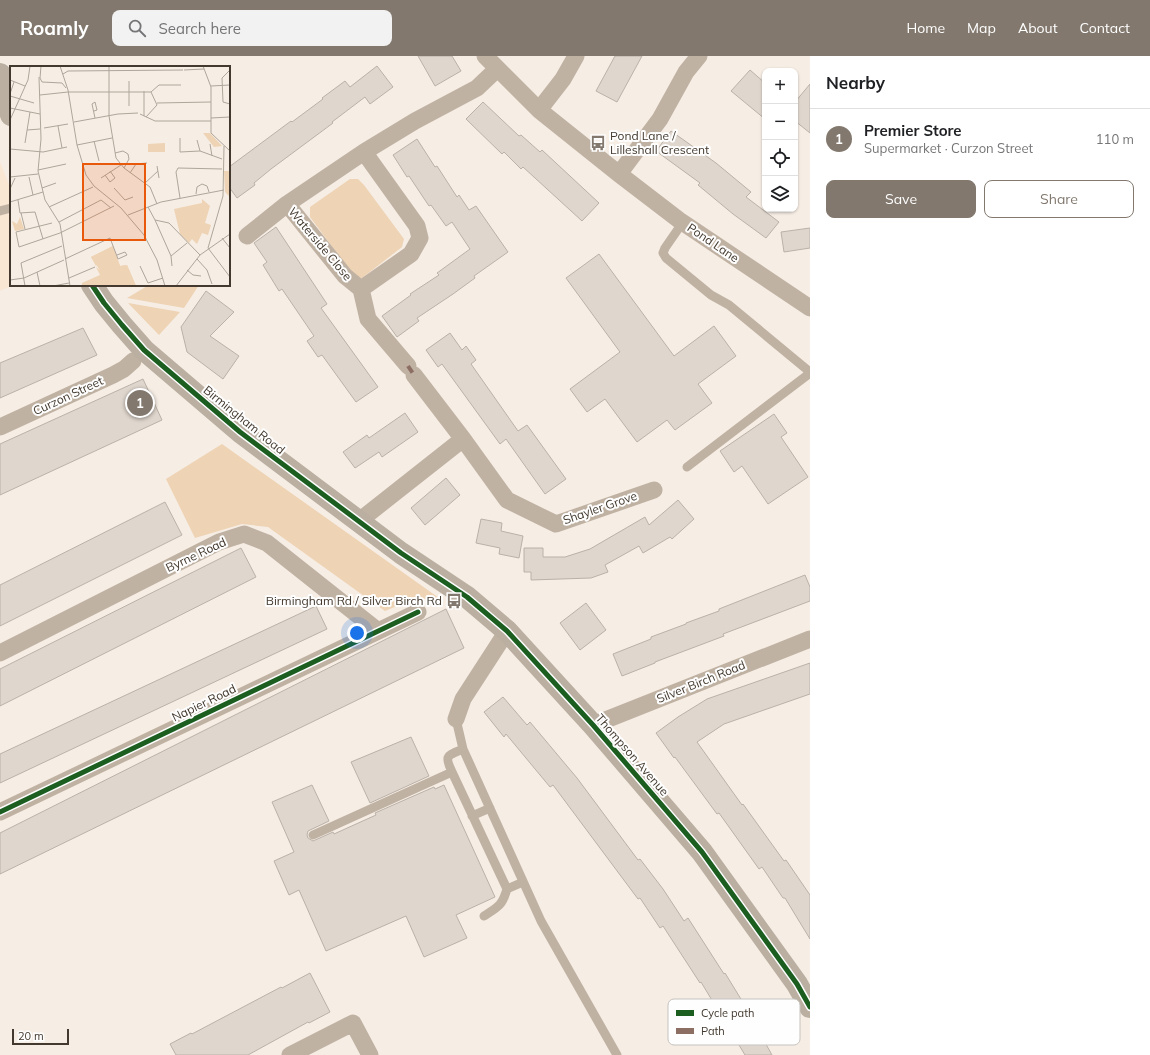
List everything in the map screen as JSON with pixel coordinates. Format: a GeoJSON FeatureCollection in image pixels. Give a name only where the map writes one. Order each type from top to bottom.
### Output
{"type":"FeatureCollection","features":[{"type":"Feature","properties":{"kind":"highway"},"geometry":{"type":"LineString","coordinates":[[0,74],[10,111]]}},
{"type":"Feature","properties":{"kind":"highway","name":"Birmingham Road"},"geometry":{"type":"LineString","coordinates":[[93,286],[118,320],[144,350],[240,432],[401,553]]}},
{"type":"Feature","properties":{"kind":"highway","name":"Thompson Avenue"},"geometry":{"type":"LineString","coordinates":[[401,553],[467,597],[507,631],[593,725],[702,852],[797,984],[810,1007]]}},
{"type":"Feature","properties":{"kind":"street","name":"Pond Lane"},"geometry":{"type":"LineString","coordinates":[[485,56],[539,110],[619,174],[683,222],[810,308]]}},
{"type":"Feature","properties":{"kind":"street"},"geometry":{"type":"LineString","coordinates":[[539,110],[563,80],[576,56]]}},
{"type":"Feature","properties":{"kind":"street"},"geometry":{"type":"LineString","coordinates":[[619,174],[660,120],[686,72],[699,56]]}},
{"type":"Feature","properties":{"kind":"street","name":"Waterside Close"},"geometry":{"type":"LineString","coordinates":[[247,236],[287,204],[364,152],[415,121],[477,88],[497,69]]}},
{"type":"Feature","properties":{"kind":"street","name":"Waterside Close"},"geometry":{"type":"LineString","coordinates":[[287,204],[345,276],[361,289],[411,254],[420,238],[417,226],[364,152]]}},
{"type":"Feature","properties":{"kind":"street","name":"Shayler Grove"},"geometry":{"type":"LineString","coordinates":[[361,289],[368,319],[411,371],[507,500],[556,524],[654,490]]}},
{"type":"Feature","properties":{"kind":"street","name":"Curzon Street"},"geometry":{"type":"LineString","coordinates":[[0,427],[113,375],[124,369],[133,361]]}},
{"type":"Feature","properties":{"kind":"street"},"geometry":{"type":"LineString","coordinates":[[359,521],[463,439]]}},
{"type":"Feature","properties":{"kind":"street","name":"Byrne Road"},"geometry":{"type":"LineString","coordinates":[[0,653],[219,542],[244,534],[267,543],[378,631]]}},
{"type":"Feature","properties":{"kind":"street","name":"Napier Road"},"geometry":{"type":"LineString","coordinates":[[0,812],[418,612]]}},
{"type":"Feature","properties":{"kind":"street"},"geometry":{"type":"LineString","coordinates":[[456,719],[463,699],[507,631]]}},
{"type":"Feature","properties":{"kind":"street","name":"Silver Birch Road"},"geometry":{"type":"LineString","coordinates":[[593,725],[810,639]]}},
{"type":"Feature","properties":{"kind":"street"},"geometry":{"type":"LineString","coordinates":[[290,1055],[352,1023],[370,1055]]}},
{"type":"Feature","properties":{"kind":"lane"},"geometry":{"type":"LineString","coordinates":[[0,212],[10,208]]}},
{"type":"Feature","properties":{"kind":"lane"},"geometry":{"type":"LineString","coordinates":[[683,222],[665,248],[663,253],[666,258],[711,295],[730,305],[810,373],[687,467]]}},
{"type":"Feature","properties":{"kind":"lane"},"geometry":{"type":"LineString","coordinates":[[456,719],[463,749],[541,922],[616,1055]]}},
{"type":"Feature","properties":{"kind":"lane"},"geometry":{"type":"LineString","coordinates":[[463,749],[449,755],[447,762],[506,890],[504,899],[500,905],[484,916]]}},
{"type":"Feature","properties":{"kind":"lane"},"geometry":{"type":"LineString","coordinates":[[313,835],[452,772]]}},
{"type":"Feature","properties":{"kind":"lane"},"geometry":{"type":"LineString","coordinates":[[472,816],[490,808]]}},
{"type":"Feature","properties":{"kind":"lane"},"geometry":{"type":"LineString","coordinates":[[506,890],[523,882]]}},
{"type":"Feature","properties":{"kind":"shaded area"},"geometry":{"type":"Polygon","coordinates":[[[0,162],[10,187],[11,286],[0,291],[0,162]]]}},
{"type":"Feature","properties":{"kind":"shaded area"},"geometry":{"type":"Polygon","coordinates":[[[350,179],[358,179],[364,185],[404,239],[402,247],[362,278],[354,276],[310,217],[310,207],[350,179]]]}},
{"type":"Feature","properties":{"kind":"shaded area"},"geometry":{"type":"Polygon","coordinates":[[[147,286],[198,286],[184,308],[127,298],[147,286]]]}},
{"type":"Feature","properties":{"kind":"shaded area"},"geometry":{"type":"Polygon","coordinates":[[[128,303],[180,312],[159,335],[128,303]]]}},
{"type":"Feature","properties":{"kind":"shaded area"},"geometry":{"type":"Polygon","coordinates":[[[222,444],[439,598],[414,599],[385,611],[268,527],[242,524],[195,538],[166,479],[222,444]]]}},
{"type":"Feature","properties":{"kind":"building"},"geometry":{"type":"Polygon","coordinates":[[[418,56],[452,56],[461,71],[435,86],[418,56]]]}},
{"type":"Feature","properties":{"kind":"building"},"geometry":{"type":"Polygon","coordinates":[[[615,56],[642,56],[617,102],[596,91],[615,56]]]}},
{"type":"Feature","properties":{"kind":"building"},"geometry":{"type":"Polygon","coordinates":[[[377,66],[393,87],[370,104],[365,97],[271,169],[254,183],[255,185],[237,198],[230,188],[230,166],[291,121],[292,122],[345,81],[350,87],[377,66]]]}},
{"type":"Feature","properties":{"kind":"building"},"geometry":{"type":"Polygon","coordinates":[[[750,70],[762,80],[762,117],[731,91],[750,70]]]}},
{"type":"Feature","properties":{"kind":"building"},"geometry":{"type":"Polygon","coordinates":[[[810,84],[810,133],[798,123],[798,98],[810,84]]]}},
{"type":"Feature","properties":{"kind":"building"},"geometry":{"type":"Polygon","coordinates":[[[483,102],[519,136],[521,135],[540,152],[542,150],[599,203],[582,221],[523,167],[521,169],[504,152],[502,154],[466,119],[483,102]]]}},
{"type":"Feature","properties":{"kind":"building"},"geometry":{"type":"Polygon","coordinates":[[[671,131],[716,163],[751,192],[746,197],[762,209],[762,212],[766,212],[779,222],[766,238],[733,214],[698,185],[700,183],[656,151],[671,131]]]}},
{"type":"Feature","properties":{"kind":"building"},"geometry":{"type":"Polygon","coordinates":[[[417,139],[457,197],[459,195],[469,210],[476,206],[508,252],[474,276],[475,278],[453,294],[417,318],[419,321],[397,337],[382,316],[411,295],[410,294],[439,275],[437,273],[470,249],[452,222],[446,226],[431,205],[429,206],[409,176],[407,177],[393,155],[417,139]]]}},
{"type":"Feature","properties":{"kind":"building"},"geometry":{"type":"Polygon","coordinates":[[[276,227],[327,304],[321,308],[378,387],[356,402],[322,355],[318,357],[307,341],[314,336],[282,289],[279,291],[263,265],[267,262],[254,243],[276,227]]]}},
{"type":"Feature","properties":{"kind":"building"},"geometry":{"type":"Polygon","coordinates":[[[810,228],[810,248],[784,252],[781,232],[810,228]]]}},
{"type":"Feature","properties":{"kind":"building"},"geometry":{"type":"Polygon","coordinates":[[[599,254],[674,356],[714,326],[736,356],[698,384],[712,403],[675,430],[667,420],[637,442],[605,399],[587,412],[570,389],[620,352],[566,278],[599,254]]]}},
{"type":"Feature","properties":{"kind":"building"},"geometry":{"type":"Polygon","coordinates":[[[206,291],[234,312],[210,336],[239,356],[223,379],[187,352],[181,327],[206,291]]]}},
{"type":"Feature","properties":{"kind":"building"},"geometry":{"type":"Polygon","coordinates":[[[83,328],[97,355],[0,398],[0,363],[83,328]]]}},
{"type":"Feature","properties":{"kind":"building"},"geometry":{"type":"Polygon","coordinates":[[[450,333],[462,350],[466,346],[476,360],[471,364],[518,431],[527,425],[566,479],[545,494],[506,439],[500,444],[442,364],[438,367],[426,350],[450,333]]]}},
{"type":"Feature","properties":{"kind":"building"},"geometry":{"type":"Polygon","coordinates":[[[143,379],[162,420],[0,495],[0,444],[143,379]]]}},
{"type":"Feature","properties":{"kind":"building"},"geometry":{"type":"Polygon","coordinates":[[[405,413],[418,432],[382,457],[379,452],[355,468],[343,452],[367,435],[369,438],[405,413]]]}},
{"type":"Feature","properties":{"kind":"building"},"geometry":{"type":"Polygon","coordinates":[[[774,414],[787,433],[781,437],[808,477],[768,504],[742,466],[734,472],[720,451],[774,414]]]}},
{"type":"Feature","properties":{"kind":"building"},"geometry":{"type":"Polygon","coordinates":[[[446,478],[460,495],[425,525],[411,508],[446,478]]]}},
{"type":"Feature","properties":{"kind":"building"},"geometry":{"type":"Polygon","coordinates":[[[678,500],[694,519],[672,539],[670,537],[643,553],[639,546],[605,565],[608,572],[591,578],[531,580],[531,572],[524,572],[524,548],[543,548],[543,557],[565,557],[590,549],[645,517],[649,525],[678,500]]]}},
{"type":"Feature","properties":{"kind":"building"},"geometry":{"type":"Polygon","coordinates":[[[165,502],[182,535],[0,626],[0,585],[165,502]]]}},
{"type":"Feature","properties":{"kind":"building"},"geometry":{"type":"Polygon","coordinates":[[[481,519],[502,523],[501,531],[523,536],[519,558],[499,554],[500,548],[476,543],[481,519]]]}},
{"type":"Feature","properties":{"kind":"building"},"geometry":{"type":"Polygon","coordinates":[[[241,548],[256,577],[0,706],[0,669],[241,548]]]}},
{"type":"Feature","properties":{"kind":"building"},"geometry":{"type":"Polygon","coordinates":[[[805,575],[810,587],[810,601],[723,634],[724,636],[622,676],[613,654],[651,639],[651,637],[719,611],[719,609],[805,575]]]}},
{"type":"Feature","properties":{"kind":"building"},"geometry":{"type":"Polygon","coordinates":[[[586,603],[606,630],[580,650],[560,623],[586,603]]]}},
{"type":"Feature","properties":{"kind":"building"},"geometry":{"type":"Polygon","coordinates":[[[316,606],[327,629],[0,783],[0,754],[316,606]]]}},
{"type":"Feature","properties":{"kind":"building"},"geometry":{"type":"Polygon","coordinates":[[[446,609],[464,648],[0,874],[0,833],[446,609]]]}},
{"type":"Feature","properties":{"kind":"building"},"geometry":{"type":"Polygon","coordinates":[[[810,663],[810,694],[724,724],[697,742],[784,861],[786,860],[810,895],[810,939],[785,898],[783,898],[762,867],[759,869],[719,813],[717,814],[656,733],[707,699],[810,663]]]}},
{"type":"Feature","properties":{"kind":"building"},"geometry":{"type":"Polygon","coordinates":[[[503,697],[527,725],[530,722],[577,778],[638,860],[640,859],[663,889],[684,921],[688,918],[741,999],[711,999],[663,926],[660,928],[640,898],[638,899],[553,785],[550,787],[506,734],[504,737],[484,712],[503,697]]]}},
{"type":"Feature","properties":{"kind":"building"},"geometry":{"type":"Polygon","coordinates":[[[411,737],[429,776],[370,803],[351,762],[411,737]]]}},
{"type":"Feature","properties":{"kind":"building"},"geometry":{"type":"Polygon","coordinates":[[[312,785],[329,821],[308,831],[308,838],[313,841],[333,832],[334,834],[376,815],[375,813],[434,787],[435,789],[444,785],[495,897],[456,915],[467,938],[424,957],[406,916],[326,951],[299,890],[289,895],[274,861],[294,852],[272,802],[312,785]]]}},
{"type":"Feature","properties":{"kind":"building"},"geometry":{"type":"Polygon","coordinates":[[[310,973],[330,1012],[309,1023],[308,1022],[248,1055],[176,1055],[170,1044],[310,973]]]}},
{"type":"Feature","properties":{"kind":"building"},"geometry":{"type":"Polygon","coordinates":[[[739,1045],[766,1045],[772,1055],[745,1055],[739,1045]]]}},
{"type":"Feature","properties":{"kind":"marked path"},"geometry":{"type":"LineString","coordinates":[[408,366],[414,375]]}},
{"type":"Feature","properties":{"kind":"cycle path"},"geometry":{"type":"LineString","coordinates":[[93,286],[104,303],[144,350],[240,432],[401,553],[467,597],[507,631],[593,725],[702,852],[797,984],[810,1007]]}},
{"type":"Feature","properties":{"kind":"cycle path"},"geometry":{"type":"LineString","coordinates":[[0,812],[418,612]]}},
{"type":"Feature","properties":{"kind":"place","name":"Pond Lane / Lilleshall Crescent"},"geometry":{"type":"Point","coordinates":[598,143]}},
{"type":"Feature","properties":{"kind":"place","name":"Premier Store"},"geometry":{"type":"Point","coordinates":[140,403]}},
{"type":"Feature","properties":{"kind":"place","name":"Birmingham Rd / Silver Birch Rd"},"geometry":{"type":"Point","coordinates":[454,601]}}]}
